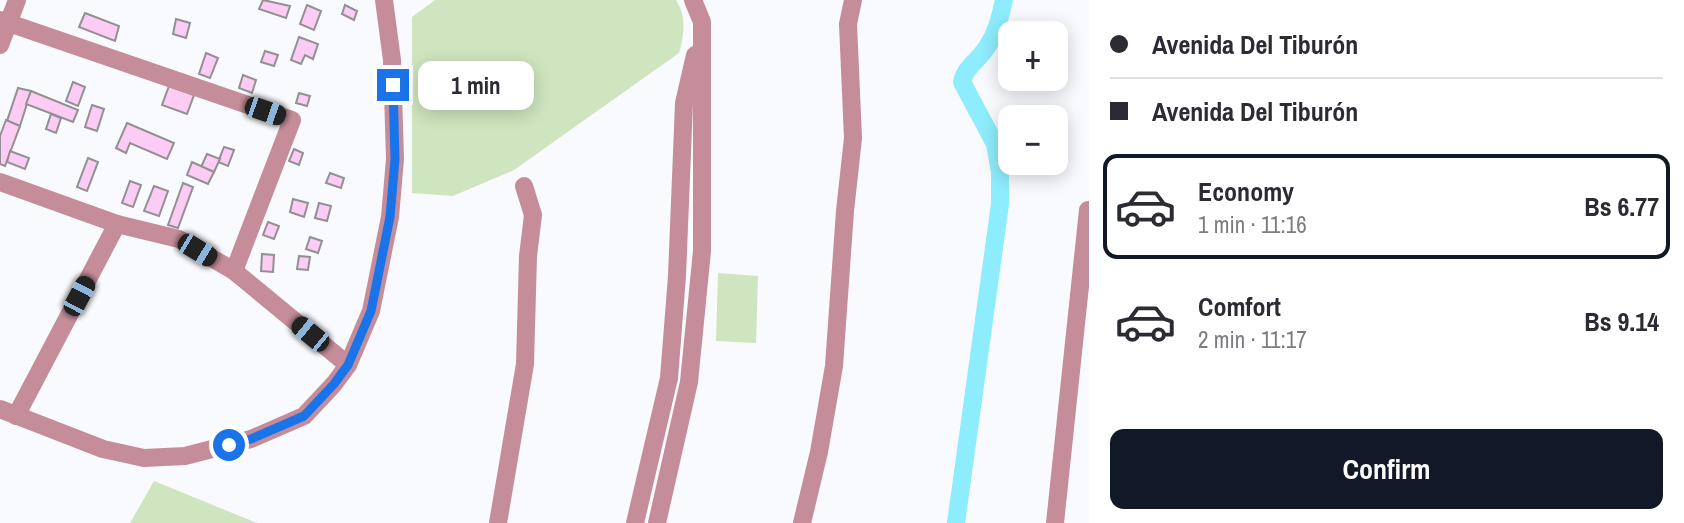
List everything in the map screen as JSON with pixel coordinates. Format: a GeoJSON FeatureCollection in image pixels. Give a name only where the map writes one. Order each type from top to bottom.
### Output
{"type":"FeatureCollection","features":[{"type":"Feature","properties":{"kind":"street"},"geometry":{"type":"LineString","coordinates":[[0,45],[4,22],[17,0]]}},
{"type":"Feature","properties":{"kind":"street"},"geometry":{"type":"LineString","coordinates":[[117,224],[8,412],[103,449],[144,457],[185,456],[251,439],[304,416],[348,365],[371,311],[390,217],[395,159],[392,60],[384,0]]}},
{"type":"Feature","properties":{"kind":"street"},"geometry":{"type":"LineString","coordinates":[[657,523],[689,382],[702,251],[702,25],[693,0]]}},
{"type":"Feature","properties":{"kind":"street"},"geometry":{"type":"LineString","coordinates":[[802,523],[819,452],[834,366],[853,138],[848,24],[853,0]]}},
{"type":"Feature","properties":{"kind":"street"},"geometry":{"type":"LineString","coordinates":[[4,22],[292,120],[234,271]]}},
{"type":"Feature","properties":{"kind":"street"},"geometry":{"type":"LineString","coordinates":[[635,523],[669,378],[677,276],[684,103],[702,25]]}},
{"type":"Feature","properties":{"kind":"street"},"geometry":{"type":"LineString","coordinates":[[0,182],[117,224],[179,239],[234,271],[348,365]]}},
{"type":"Feature","properties":{"kind":"street"},"geometry":{"type":"LineString","coordinates":[[498,523],[525,364],[528,256],[533,215],[524,187]]}},
{"type":"Feature","properties":{"kind":"street"},"geometry":{"type":"LineString","coordinates":[[1055,523],[1088,210]]}},
{"type":"Feature","properties":{"kind":"green space"},"geometry":{"type":"Polygon","coordinates":[[[435,0],[676,0],[684,26],[679,53],[514,170],[453,196],[412,193],[412,17],[435,0]]]}},
{"type":"Feature","properties":{"kind":"green space"},"geometry":{"type":"Polygon","coordinates":[[[718,273],[758,276],[756,343],[716,341],[718,273]]]}},
{"type":"Feature","properties":{"kind":"green space"},"geometry":{"type":"Polygon","coordinates":[[[154,481],[257,523],[130,523],[154,481]]]}},
{"type":"Feature","properties":{"kind":"building"},"geometry":{"type":"Polygon","coordinates":[[[263,0],[290,6],[286,18],[259,9],[263,0]]]}},
{"type":"Feature","properties":{"kind":"building"},"geometry":{"type":"Polygon","coordinates":[[[307,5],[321,11],[314,30],[300,24],[307,5]]]}},
{"type":"Feature","properties":{"kind":"building"},"geometry":{"type":"Polygon","coordinates":[[[345,5],[357,11],[354,20],[342,14],[345,5]]]}},
{"type":"Feature","properties":{"kind":"building"},"geometry":{"type":"Polygon","coordinates":[[[85,13],[119,26],[115,41],[79,27],[85,13]]]}},
{"type":"Feature","properties":{"kind":"building"},"geometry":{"type":"Polygon","coordinates":[[[176,19],[190,23],[186,38],[173,34],[176,19]]]}},
{"type":"Feature","properties":{"kind":"building"},"geometry":{"type":"Polygon","coordinates":[[[299,37],[318,44],[313,59],[305,55],[301,64],[291,60],[299,37]]]}},
{"type":"Feature","properties":{"kind":"building"},"geometry":{"type":"Polygon","coordinates":[[[265,51],[278,55],[274,66],[261,62],[265,51]]]}},
{"type":"Feature","properties":{"kind":"building"},"geometry":{"type":"Polygon","coordinates":[[[206,53],[218,58],[210,78],[199,74],[206,53]]]}},
{"type":"Feature","properties":{"kind":"building"},"geometry":{"type":"Polygon","coordinates":[[[243,75],[256,80],[252,93],[239,88],[243,75]]]}},
{"type":"Feature","properties":{"kind":"building"},"geometry":{"type":"Polygon","coordinates":[[[73,82],[85,87],[78,106],[66,101],[73,82]]]}},
{"type":"Feature","properties":{"kind":"building"},"geometry":{"type":"Polygon","coordinates":[[[169,86],[194,95],[187,114],[162,105],[169,86]]]}},
{"type":"Feature","properties":{"kind":"building"},"geometry":{"type":"Polygon","coordinates":[[[18,88],[31,91],[20,126],[7,121],[18,88]]]}},
{"type":"Feature","properties":{"kind":"building"},"geometry":{"type":"Polygon","coordinates":[[[31,91],[78,110],[73,122],[26,104],[31,91]]]}},
{"type":"Feature","properties":{"kind":"building"},"geometry":{"type":"Polygon","coordinates":[[[299,93],[310,96],[307,106],[296,103],[299,93]]]}},
{"type":"Feature","properties":{"kind":"building"},"geometry":{"type":"Polygon","coordinates":[[[92,105],[104,109],[97,131],[85,127],[92,105]]]}},
{"type":"Feature","properties":{"kind":"building"},"geometry":{"type":"Polygon","coordinates":[[[51,114],[61,118],[56,133],[46,129],[51,114]]]}},
{"type":"Feature","properties":{"kind":"building"},"geometry":{"type":"Polygon","coordinates":[[[6,120],[20,126],[5,166],[0,164],[0,136],[6,120]]]}},
{"type":"Feature","properties":{"kind":"building"},"geometry":{"type":"Polygon","coordinates":[[[127,123],[174,143],[167,159],[130,143],[126,153],[116,148],[127,123]]]}},
{"type":"Feature","properties":{"kind":"building"},"geometry":{"type":"Polygon","coordinates":[[[224,147],[234,150],[228,166],[218,162],[224,147]]]}},
{"type":"Feature","properties":{"kind":"building"},"geometry":{"type":"Polygon","coordinates":[[[294,149],[303,153],[299,165],[289,161],[294,149]]]}},
{"type":"Feature","properties":{"kind":"building"},"geometry":{"type":"Polygon","coordinates":[[[10,151],[29,158],[25,169],[7,162],[10,151]]]}},
{"type":"Feature","properties":{"kind":"building"},"geometry":{"type":"Polygon","coordinates":[[[207,154],[220,159],[214,172],[201,167],[207,154]]]}},
{"type":"Feature","properties":{"kind":"building"},"geometry":{"type":"Polygon","coordinates":[[[88,158],[98,162],[87,191],[77,187],[88,158]]]}},
{"type":"Feature","properties":{"kind":"building"},"geometry":{"type":"Polygon","coordinates":[[[192,162],[214,172],[208,184],[187,175],[192,162]]]}},
{"type":"Feature","properties":{"kind":"building"},"geometry":{"type":"Polygon","coordinates":[[[330,173],[344,178],[341,188],[326,183],[330,173]]]}},
{"type":"Feature","properties":{"kind":"building"},"geometry":{"type":"Polygon","coordinates":[[[130,181],[141,185],[133,207],[122,203],[130,181]]]}},
{"type":"Feature","properties":{"kind":"building"},"geometry":{"type":"Polygon","coordinates":[[[183,183],[193,187],[178,228],[168,225],[183,183]]]}},
{"type":"Feature","properties":{"kind":"building"},"geometry":{"type":"Polygon","coordinates":[[[154,186],[168,191],[159,216],[144,211],[154,186]]]}},
{"type":"Feature","properties":{"kind":"building"},"geometry":{"type":"Polygon","coordinates":[[[293,199],[308,203],[304,217],[290,212],[293,199]]]}},
{"type":"Feature","properties":{"kind":"building"},"geometry":{"type":"Polygon","coordinates":[[[319,203],[331,206],[327,221],[315,218],[319,203]]]}},
{"type":"Feature","properties":{"kind":"building"},"geometry":{"type":"Polygon","coordinates":[[[268,222],[279,226],[274,239],[263,235],[268,222]]]}},
{"type":"Feature","properties":{"kind":"building"},"geometry":{"type":"Polygon","coordinates":[[[310,237],[322,241],[318,253],[306,249],[310,237]]]}},
{"type":"Feature","properties":{"kind":"building"},"geometry":{"type":"Polygon","coordinates":[[[262,254],[274,255],[273,272],[261,271],[262,254]]]}},
{"type":"Feature","properties":{"kind":"building"},"geometry":{"type":"Polygon","coordinates":[[[299,256],[310,257],[308,270],[297,269],[299,256]]]}},
{"type":"Feature","properties":{"kind":"waterway"},"geometry":{"type":"LineString","coordinates":[[956,523],[1000,204],[1000,172],[995,144],[962,82],[966,72],[990,41],[1004,0]]}},
{"type":"Feature","properties":{"kind":"route"},"geometry":{"type":"LineString","coordinates":[[229,445],[251,439],[304,416],[348,365],[371,311],[390,217],[395,159],[393,85]]}}]}
